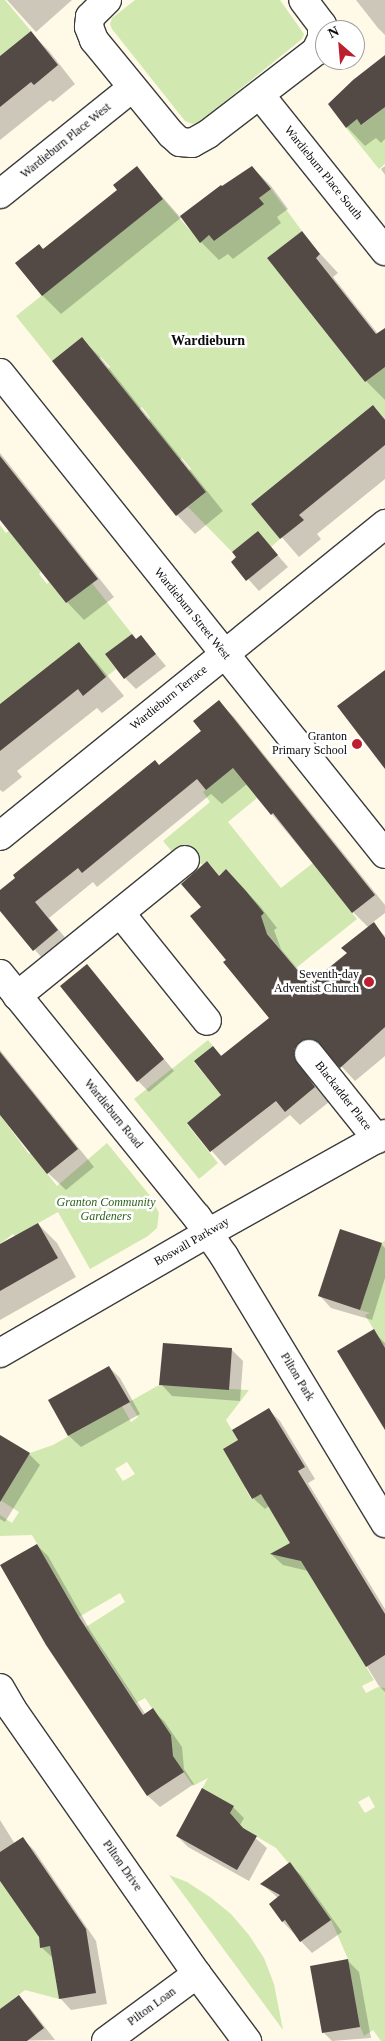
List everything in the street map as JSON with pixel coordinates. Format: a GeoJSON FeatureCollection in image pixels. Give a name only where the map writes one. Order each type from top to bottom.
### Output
{"type":"FeatureCollection","features":[{"type":"Feature","properties":{"kind":"street"},"geometry":{"type":"LineString","coordinates":[[107,0],[90,17],[90,34],[174,138],[186,143],[198,142],[260,95],[320,45],[322,25],[303,0]]}},
{"type":"Feature","properties":{"kind":"street","name":"Wardieburn Place West"},"geometry":{"type":"LineString","coordinates":[[0,194],[132,88]]}},
{"type":"Feature","properties":{"kind":"street","name":"Wardieburn Place South"},"geometry":{"type":"LineString","coordinates":[[260,95],[385,251]]}},
{"type":"Feature","properties":{"kind":"street","name":"Wardieburn Street West"},"geometry":{"type":"LineString","coordinates":[[0,373],[385,854]]}},
{"type":"Feature","properties":{"kind":"street","name":"Wardieburn Terrace"},"geometry":{"type":"LineString","coordinates":[[0,836],[385,524]]}},
{"type":"Feature","properties":{"kind":"street"},"geometry":{"type":"LineString","coordinates":[[17,996],[186,860]]}},
{"type":"Feature","properties":{"kind":"street"},"geometry":{"type":"LineString","coordinates":[[121,914],[207,1021]]}},
{"type":"Feature","properties":{"kind":"street","name":"Wardieburn Road"},"geometry":{"type":"LineString","coordinates":[[0,974],[208,1233]]}},
{"type":"Feature","properties":{"kind":"street","name":"Blackadder Place"},"geometry":{"type":"LineString","coordinates":[[309,1054],[381,1137]]}},
{"type":"Feature","properties":{"kind":"street","name":"Boswall Parkway"},"geometry":{"type":"LineString","coordinates":[[0,1353],[208,1233],[381,1137]]}},
{"type":"Feature","properties":{"kind":"street","name":"Pilton Park"},"geometry":{"type":"LineString","coordinates":[[208,1233],[224,1256],[385,1523]]}},
{"type":"Feature","properties":{"kind":"street","name":"Pilton Drive"},"geometry":{"type":"LineString","coordinates":[[0,1688],[12,1709],[197,1974],[247,2041]]}},
{"type":"Feature","properties":{"kind":"street","name":"Pilton Loan"},"geometry":{"type":"LineString","coordinates":[[106,2041],[197,1974]]}},
{"type":"Feature","properties":{"kind":"green space"},"geometry":{"type":"Polygon","coordinates":[[[0,0],[5,0],[31,31],[0,56],[0,0]]]}},
{"type":"Feature","properties":{"kind":"green space"},"geometry":{"type":"Polygon","coordinates":[[[135,0],[280,0],[304,34],[302,39],[198,123],[192,124],[185,121],[112,29],[110,24],[112,18],[135,0]]]}},
{"type":"Feature","properties":{"kind":"green space"},"geometry":{"type":"Polygon","coordinates":[[[385,107],[385,164],[379,169],[346,128],[357,119],[362,125],[385,107]]]}},
{"type":"Feature","properties":{"kind":"green space"},"geometry":{"type":"Polygon","coordinates":[[[271,189],[302,231],[267,258],[365,382],[385,367],[385,420],[373,405],[251,504],[280,539],[271,547],[258,531],[232,552],[188,507],[206,492],[189,471],[191,469],[182,458],[180,460],[148,420],[150,418],[142,407],[139,409],[101,357],[99,358],[82,337],[52,361],[16,316],[163,199],[200,242],[209,235],[214,241],[263,204],[259,198],[271,189]]]}},
{"type":"Feature","properties":{"kind":"green space"},"geometry":{"type":"Polygon","coordinates":[[[0,525],[6,533],[9,531],[41,572],[39,574],[47,584],[49,582],[66,603],[92,583],[132,634],[105,654],[116,669],[106,677],[79,643],[0,704],[0,525]]]}},
{"type":"Feature","properties":{"kind":"green space"},"geometry":{"type":"Polygon","coordinates":[[[233,768],[257,798],[228,822],[281,888],[313,863],[357,919],[296,968],[256,920],[264,913],[226,870],[219,875],[207,861],[202,865],[185,845],[174,854],[163,841],[210,802],[203,792],[233,768]]]}},
{"type":"Feature","properties":{"kind":"green space"},"geometry":{"type":"Polygon","coordinates":[[[208,1040],[213,1046],[194,1062],[221,1095],[187,1124],[218,1163],[199,1179],[134,1099],[208,1040]]]}},
{"type":"Feature","properties":{"kind":"green space","name":"Granton Community Gardeners"},"geometry":{"type":"Polygon","coordinates":[[[0,1115],[29,1154],[31,1153],[57,1186],[107,1143],[151,1197],[159,1213],[157,1228],[148,1236],[90,1269],[58,1212],[15,1236],[13,1234],[0,1244],[0,1115]]]}},
{"type":"Feature","properties":{"kind":"green space"},"geometry":{"type":"Polygon","coordinates":[[[385,1240],[385,1348],[365,1315],[370,1313],[360,1310],[382,1243],[385,1240]]]}},
{"type":"Feature","properties":{"kind":"green space"},"geometry":{"type":"Polygon","coordinates":[[[159,1385],[249,1390],[226,1420],[238,1440],[224,1449],[261,1479],[245,1488],[251,1499],[268,1490],[269,1507],[374,1680],[362,1686],[366,1693],[378,1687],[385,1688],[385,2041],[381,2041],[373,2030],[364,2036],[360,2026],[348,1959],[331,1920],[309,1888],[276,1848],[227,1819],[234,1806],[195,1801],[208,1778],[193,1786],[164,1743],[172,1737],[145,1698],[136,1703],[86,1627],[125,1602],[120,1593],[79,1617],[32,1535],[0,1536],[0,1515],[12,1523],[19,1512],[0,1500],[30,1453],[53,1445],[122,1406],[131,1422],[138,1417],[129,1402],[159,1385]],[[127,1462],[115,1469],[123,1481],[135,1474],[127,1462]],[[369,1796],[358,1802],[365,1813],[375,1807],[369,1796]]]}},
{"type":"Feature","properties":{"kind":"green space"},"geometry":{"type":"Polygon","coordinates":[[[169,1875],[187,1882],[210,1897],[231,1914],[249,1935],[264,1958],[274,1984],[283,2030],[169,1875]]]}},
{"type":"Feature","properties":{"kind":"green space"},"geometry":{"type":"Polygon","coordinates":[[[0,1881],[31,1925],[48,1930],[38,1932],[40,1947],[50,1946],[59,1999],[25,1990],[0,2009],[0,1881]]]}},
{"type":"Feature","properties":{"kind":"building"},"geometry":{"type":"Polygon","coordinates":[[[31,31],[58,65],[34,85],[31,82],[0,107],[0,56],[31,31]]]}},
{"type":"Feature","properties":{"kind":"building"},"geometry":{"type":"Polygon","coordinates":[[[385,55],[385,107],[361,125],[357,119],[346,128],[328,104],[353,80],[385,55]]]}},
{"type":"Feature","properties":{"kind":"building"},"geometry":{"type":"Polygon","coordinates":[[[137,166],[163,199],[42,296],[15,263],[39,244],[43,249],[117,190],[113,185],[137,166]]]}},
{"type":"Feature","properties":{"kind":"building"},"geometry":{"type":"Polygon","coordinates":[[[252,166],[271,189],[259,198],[264,204],[214,241],[209,235],[200,243],[180,216],[221,185],[252,166]]]}},
{"type":"Feature","properties":{"kind":"building"},"geometry":{"type":"Polygon","coordinates":[[[302,231],[320,254],[316,258],[376,334],[385,328],[385,367],[365,382],[267,258],[302,231]]]}},
{"type":"Feature","properties":{"kind":"building"},"geometry":{"type":"Polygon","coordinates":[[[82,337],[206,492],[176,516],[52,361],[82,337]]]}},
{"type":"Feature","properties":{"kind":"building"},"geometry":{"type":"Polygon","coordinates":[[[373,405],[385,420],[385,445],[299,515],[304,520],[280,539],[251,504],[373,405]]]}},
{"type":"Feature","properties":{"kind":"building"},"geometry":{"type":"Polygon","coordinates":[[[0,456],[98,579],[66,603],[0,520],[0,456]]]}},
{"type":"Feature","properties":{"kind":"building"},"geometry":{"type":"Polygon","coordinates":[[[258,531],[278,555],[246,581],[231,562],[236,557],[232,552],[258,531]]]}},
{"type":"Feature","properties":{"kind":"building"},"geometry":{"type":"Polygon","coordinates":[[[132,634],[136,639],[141,635],[156,654],[124,679],[105,654],[132,634]]]}},
{"type":"Feature","properties":{"kind":"building"},"geometry":{"type":"Polygon","coordinates":[[[79,642],[106,677],[83,696],[78,689],[0,751],[0,704],[79,642]]]}},
{"type":"Feature","properties":{"kind":"building"},"geometry":{"type":"Polygon","coordinates":[[[385,670],[385,769],[337,706],[385,670]]]}},
{"type":"Feature","properties":{"kind":"building"},"geometry":{"type":"Polygon","coordinates":[[[219,700],[375,895],[352,913],[273,813],[271,815],[233,768],[206,790],[197,779],[82,873],[78,868],[35,902],[58,930],[33,951],[0,911],[0,890],[15,878],[13,875],[155,760],[159,765],[201,731],[193,721],[219,700]]]}},
{"type":"Feature","properties":{"kind":"building"},"geometry":{"type":"Polygon","coordinates":[[[207,861],[219,876],[226,869],[246,891],[264,913],[261,916],[267,934],[309,984],[347,953],[341,948],[374,922],[385,938],[385,1027],[340,1068],[315,1040],[307,1039],[300,1042],[294,1049],[294,1057],[315,1087],[285,1112],[276,1101],[210,1152],[187,1123],[221,1095],[194,1061],[213,1046],[221,1056],[269,1018],[223,962],[226,960],[190,916],[201,907],[181,884],[207,861]]]}},
{"type":"Feature","properties":{"kind":"building"},"geometry":{"type":"Polygon","coordinates":[[[87,964],[164,1059],[137,1082],[60,986],[87,964]]]}},
{"type":"Feature","properties":{"kind":"building"},"geometry":{"type":"Polygon","coordinates":[[[0,1052],[78,1149],[47,1174],[0,1115],[0,1052]]]}},
{"type":"Feature","properties":{"kind":"building"},"geometry":{"type":"Polygon","coordinates":[[[38,1223],[58,1258],[0,1291],[0,1244],[38,1223]]]}},
{"type":"Feature","properties":{"kind":"building"},"geometry":{"type":"Polygon","coordinates":[[[340,1229],[382,1243],[360,1310],[318,1296],[340,1229]]]}},
{"type":"Feature","properties":{"kind":"building"},"geometry":{"type":"Polygon","coordinates":[[[374,1329],[385,1348],[385,1430],[337,1351],[374,1329]]]}},
{"type":"Feature","properties":{"kind":"building"},"geometry":{"type":"Polygon","coordinates":[[[163,1343],[232,1348],[229,1390],[159,1385],[163,1343]]]}},
{"type":"Feature","properties":{"kind":"building"},"geometry":{"type":"Polygon","coordinates":[[[109,1366],[130,1402],[68,1436],[48,1400],[109,1366]]]}},
{"type":"Feature","properties":{"kind":"building"},"geometry":{"type":"Polygon","coordinates":[[[269,1408],[305,1467],[298,1471],[385,1614],[385,1655],[366,1667],[301,1561],[270,1554],[290,1543],[261,1494],[252,1499],[223,1449],[238,1440],[232,1430],[269,1408]]]}},
{"type":"Feature","properties":{"kind":"building"},"geometry":{"type":"Polygon","coordinates":[[[0,1435],[30,1453],[0,1502],[0,1435]]]}},
{"type":"Feature","properties":{"kind":"building"},"geometry":{"type":"Polygon","coordinates":[[[37,1544],[79,1617],[143,1715],[153,1708],[171,1735],[173,1756],[184,1772],[147,1796],[46,1645],[0,1565],[37,1544]]]}},
{"type":"Feature","properties":{"kind":"building"},"geometry":{"type":"Polygon","coordinates":[[[202,1788],[234,1806],[230,1813],[243,1828],[257,1836],[237,1870],[176,1836],[202,1788]]]}},
{"type":"Feature","properties":{"kind":"building"},"geometry":{"type":"Polygon","coordinates":[[[23,1837],[86,1929],[96,1993],[59,1999],[50,1946],[40,1948],[39,1937],[0,1881],[0,1852],[23,1837]]]}},
{"type":"Feature","properties":{"kind":"building"},"geometry":{"type":"Polygon","coordinates":[[[290,1862],[331,1920],[300,1942],[285,1920],[282,1922],[269,1904],[280,1895],[260,1884],[290,1862]]]}},
{"type":"Feature","properties":{"kind":"building"},"geometry":{"type":"Polygon","coordinates":[[[348,1959],[360,2027],[322,2033],[310,1966],[348,1959]]]}},
{"type":"Feature","properties":{"kind":"building"},"geometry":{"type":"Polygon","coordinates":[[[19,1995],[44,2028],[27,2041],[0,2041],[0,2009],[19,1995]]]}},
{"type":"Feature","properties":{"kind":"place","name":"Granton Primary School"},"geometry":{"type":"Point","coordinates":[357,744]}},
{"type":"Feature","properties":{"kind":"place","name":"Seventh-day Adventist Church"},"geometry":{"type":"Point","coordinates":[369,982]}},
{"type":"Feature","properties":{"kind":"district","name":"Wardieburn"},"geometry":{"type":"Point","coordinates":[208,341]}}]}
